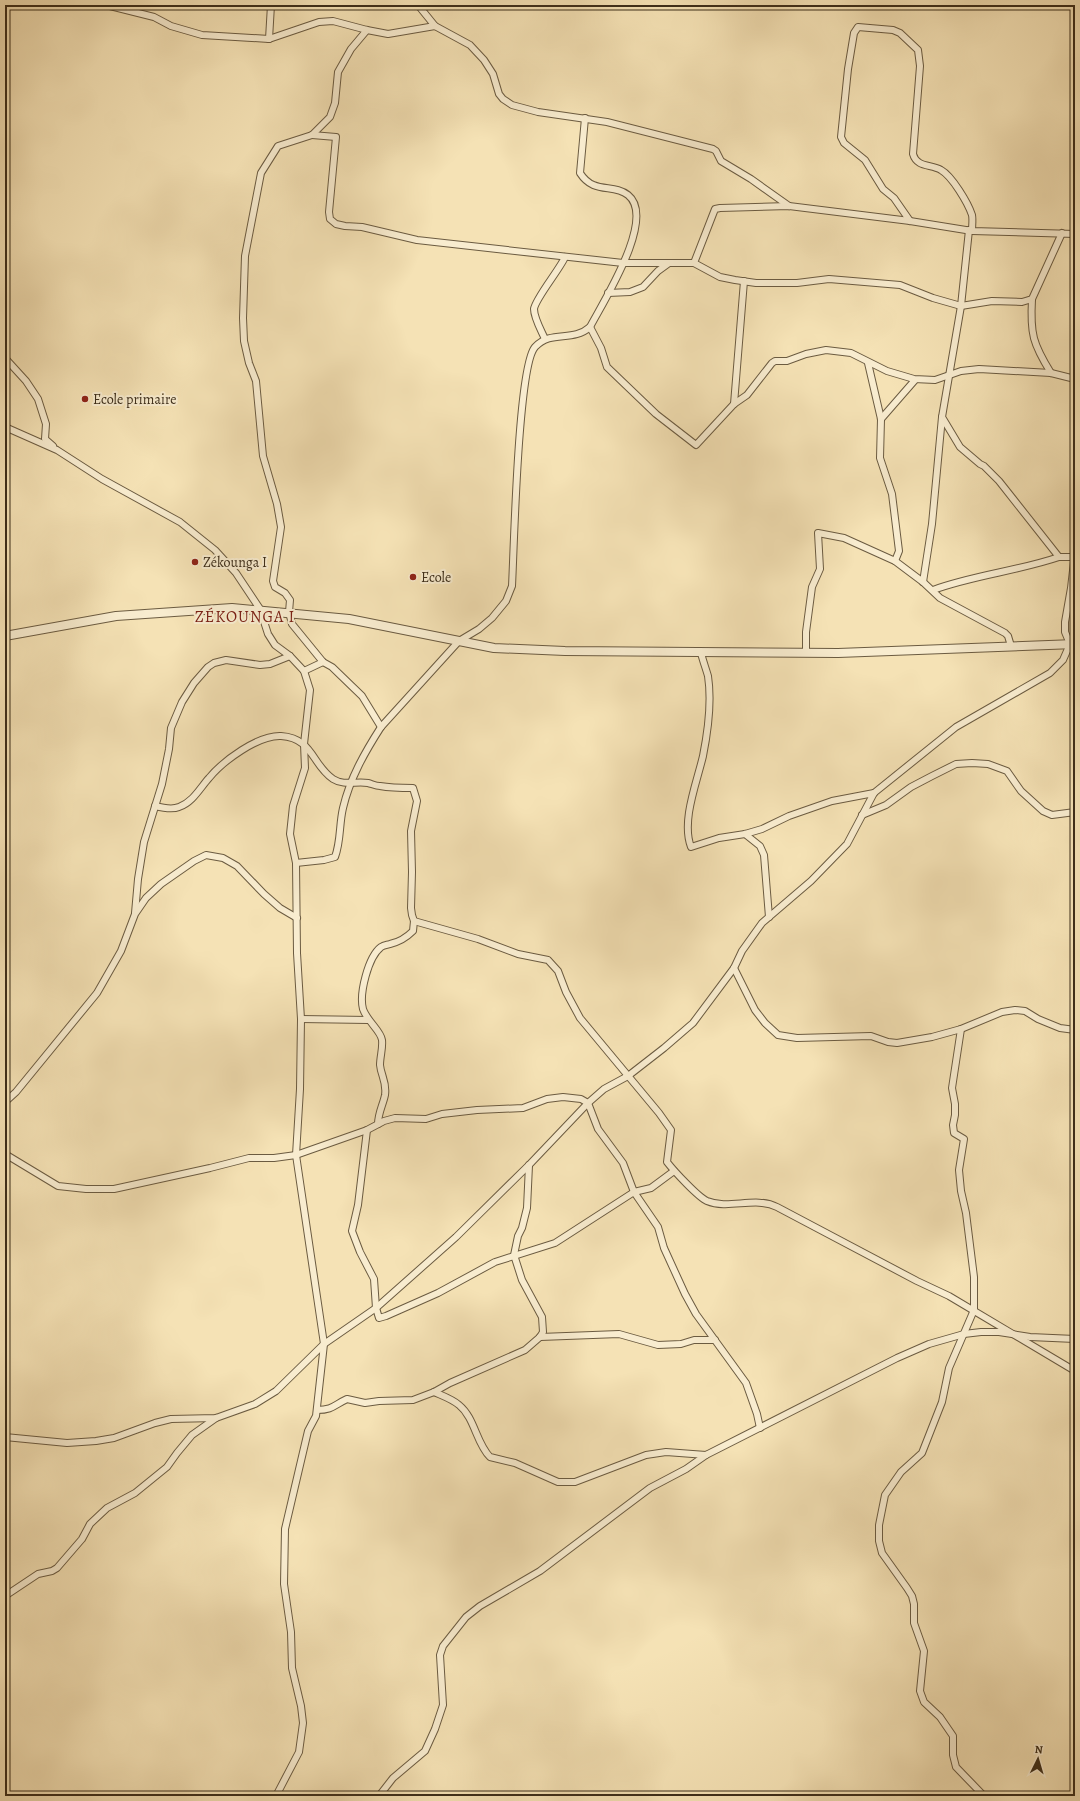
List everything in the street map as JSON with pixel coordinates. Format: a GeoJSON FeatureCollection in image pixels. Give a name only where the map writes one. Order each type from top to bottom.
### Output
{"type":"FeatureCollection","features":[{"type":"Feature","properties":{"kind":"street"},"geometry":{"type":"LineString","coordinates":[[90,5],[105,5],[154,17],[171,26],[202,35],[269,39],[319,22],[333,21],[388,34],[436,26]]}},
{"type":"Feature","properties":{"kind":"street"},"geometry":{"type":"LineString","coordinates":[[269,39],[271,5]]}},
{"type":"Feature","properties":{"kind":"street"},"geometry":{"type":"LineString","coordinates":[[418,5],[436,26],[470,45],[490,69],[499,94],[508,103],[538,112],[585,118],[658,134],[715,150],[721,161],[751,179],[789,206]]}},
{"type":"Feature","properties":{"kind":"street"},"geometry":{"type":"LineString","coordinates":[[910,220],[894,198],[883,189],[865,160],[844,143],[841,137],[848,69],[854,33],[858,27],[893,30],[900,33],[918,50],[920,66],[913,154],[915,160],[920,164],[937,168],[945,172],[961,194],[971,214],[962,306],[942,417],[932,524],[923,582]]}},
{"type":"Feature","properties":{"kind":"street"},"geometry":{"type":"LineString","coordinates":[[312,135],[330,117],[335,103],[338,72],[351,49],[367,30]]}},
{"type":"Feature","properties":{"kind":"street"},"geometry":{"type":"LineString","coordinates":[[296,863],[324,860],[335,857],[340,840],[343,808],[350,784],[363,756],[381,727],[459,641],[479,629],[492,618],[506,601],[512,586],[522,414],[528,367],[534,348],[544,339],[583,333],[590,327],[623,263],[636,228],[635,203],[626,194],[597,187],[585,180],[580,173],[585,118]]}},
{"type":"Feature","properties":{"kind":"street"},"geometry":{"type":"LineString","coordinates":[[381,727],[358,691],[332,667],[323,662],[292,624],[289,612],[290,600],[285,593],[275,587],[273,581],[281,527],[277,504],[263,456],[256,382],[248,363],[244,341],[243,318],[245,256],[261,172],[278,146],[312,135],[336,137],[329,212],[330,219],[336,224],[362,227],[417,240],[565,257],[623,263],[694,263],[720,278],[744,281],[797,283],[829,279],[900,285],[933,298],[962,306],[992,301],[1022,302],[1032,299]]}},
{"type":"Feature","properties":{"kind":"street"},"geometry":{"type":"LineString","coordinates":[[694,263],[709,221],[717,208],[789,206],[910,220],[970,230],[1075,234]]}},
{"type":"Feature","properties":{"kind":"street"},"geometry":{"type":"LineString","coordinates":[[1052,373],[1039,353],[1030,323],[1032,299],[1062,233]]}},
{"type":"Feature","properties":{"kind":"street"},"geometry":{"type":"LineString","coordinates":[[544,339],[534,308],[536,302],[555,275],[565,257]]}},
{"type":"Feature","properties":{"kind":"street"},"geometry":{"type":"LineString","coordinates":[[608,293],[630,292],[643,287],[658,271],[669,263]]}},
{"type":"Feature","properties":{"kind":"street"},"geometry":{"type":"LineString","coordinates":[[734,404],[744,281]]}},
{"type":"Feature","properties":{"kind":"street"},"geometry":{"type":"LineString","coordinates":[[590,327],[601,348],[607,367],[656,414],[696,445],[734,404],[747,395],[769,366],[775,361],[788,361],[806,354],[826,350],[851,353],[868,363],[915,380],[935,380],[961,371],[979,369],[1052,373],[1075,380]]}},
{"type":"Feature","properties":{"kind":"street"},"geometry":{"type":"LineString","coordinates":[[5,358],[35,392],[46,424],[45,439],[57,450]]}},
{"type":"Feature","properties":{"kind":"street"},"geometry":{"type":"LineString","coordinates":[[868,363],[881,419],[880,458],[892,494],[899,551],[894,561]]}},
{"type":"Feature","properties":{"kind":"street"},"geometry":{"type":"LineString","coordinates":[[881,419],[915,380]]}},
{"type":"Feature","properties":{"kind":"street"},"geometry":{"type":"LineString","coordinates":[[942,417],[960,447],[999,480],[1059,557]]}},
{"type":"Feature","properties":{"kind":"street"},"geometry":{"type":"LineString","coordinates":[[5,427],[57,450],[108,482],[180,522],[215,550],[236,573],[260,609],[268,634],[275,645],[290,656],[304,671],[310,690],[304,744],[305,768],[293,806],[290,828],[296,863],[295,898],[301,1019],[300,1089],[296,1155],[324,1344],[317,1410],[304,1448],[285,1529],[284,1584],[292,1632],[292,1668],[301,1706],[303,1723],[299,1752],[276,1796]]}},
{"type":"Feature","properties":{"kind":"street"},"geometry":{"type":"LineString","coordinates":[[806,653],[806,632],[812,587],[820,569],[818,533],[844,538],[894,561],[933,590],[940,598],[1005,633],[1008,636],[1011,646]]}},
{"type":"Feature","properties":{"kind":"street"},"geometry":{"type":"LineString","coordinates":[[1073,644],[1065,632],[1065,622],[1075,553]]}},
{"type":"Feature","properties":{"kind":"street"},"geometry":{"type":"LineString","coordinates":[[933,590],[950,584],[1025,567],[1059,557],[1075,557]]}},
{"type":"Feature","properties":{"kind":"street"},"geometry":{"type":"LineString","coordinates":[[5,636],[116,616],[215,608],[260,609],[349,619],[494,648],[565,651],[806,653],[1073,644]]}},
{"type":"Feature","properties":{"kind":"street"},"geometry":{"type":"LineString","coordinates":[[5,1596],[38,1574],[52,1571],[57,1568],[82,1539],[90,1524],[107,1508],[135,1493],[167,1467],[192,1435],[216,1418],[254,1404],[276,1391],[324,1344],[376,1308],[456,1237],[529,1165],[588,1103],[604,1089],[628,1076],[693,1023],[734,968],[750,938],[769,917],[811,881],[836,857],[853,835],[874,793],[956,727],[1050,673],[1063,660],[1073,644]]}},
{"type":"Feature","properties":{"kind":"street"},"geometry":{"type":"LineString","coordinates":[[701,653],[708,677],[709,708],[702,757],[691,799],[688,826],[691,847],[719,838],[745,834],[762,829],[789,816],[832,801],[874,793]]}},
{"type":"Feature","properties":{"kind":"street"},"geometry":{"type":"LineString","coordinates":[[135,914],[138,879],[144,842],[166,768],[171,728],[182,702],[194,683],[208,667],[214,663],[226,660],[260,666],[270,664],[290,656]]}},
{"type":"Feature","properties":{"kind":"street"},"geometry":{"type":"LineString","coordinates":[[304,671],[323,662]]}},
{"type":"Feature","properties":{"kind":"street"},"geometry":{"type":"LineString","coordinates":[[155,806],[178,808],[195,796],[209,777],[229,759],[250,746],[281,736],[304,744],[324,771],[333,779],[350,784],[362,782],[379,786],[413,788],[416,795],[417,806],[411,831],[411,908],[414,921],[413,931],[403,939],[382,946],[369,965],[362,996],[363,1008],[368,1020],[380,1035],[382,1041],[380,1064],[386,1085],[385,1094],[379,1112],[378,1124]]}},
{"type":"Feature","properties":{"kind":"street"},"geometry":{"type":"LineString","coordinates":[[862,815],[886,805],[911,787],[956,764],[972,762],[988,764],[1007,771],[1021,791],[1043,811],[1052,815],[1075,812]]}},
{"type":"Feature","properties":{"kind":"street"},"geometry":{"type":"LineString","coordinates":[[745,834],[760,846],[764,855],[769,917]]}},
{"type":"Feature","properties":{"kind":"street"},"geometry":{"type":"LineString","coordinates":[[5,1102],[21,1086],[97,993],[121,951],[135,914],[146,898],[161,884],[206,855],[223,858],[237,866],[280,908],[297,918]]}},
{"type":"Feature","properties":{"kind":"street"},"geometry":{"type":"LineString","coordinates":[[414,921],[478,939],[518,954],[548,960],[558,971],[566,992],[580,1018],[659,1113],[670,1130],[667,1162],[674,1171],[705,1200],[723,1203],[770,1203],[917,1281],[949,1296],[1075,1371]]}},
{"type":"Feature","properties":{"kind":"street"},"geometry":{"type":"LineString","coordinates":[[734,968],[755,1010],[765,1023],[778,1035],[811,1038],[871,1036],[888,1042],[897,1043],[932,1037],[961,1029],[1002,1012],[1015,1010],[1025,1011],[1038,1019],[1060,1028],[1075,1030]]}},
{"type":"Feature","properties":{"kind":"street"},"geometry":{"type":"LineString","coordinates":[[301,1019],[368,1020]]}},
{"type":"Feature","properties":{"kind":"street"},"geometry":{"type":"LineString","coordinates":[[961,1029],[952,1088],[955,1104],[955,1115],[952,1125],[954,1133],[964,1140],[959,1170],[974,1277],[974,1310],[949,1368],[942,1402],[922,1453],[901,1472],[891,1484],[885,1495],[879,1525],[879,1541],[882,1553],[907,1588],[914,1604],[914,1623],[924,1651],[920,1691],[924,1702],[944,1722],[953,1736],[953,1755],[956,1767],[984,1796]]}},
{"type":"Feature","properties":{"kind":"street"},"geometry":{"type":"LineString","coordinates":[[5,1154],[58,1186],[86,1189],[114,1189],[249,1158],[274,1158],[296,1155],[367,1130],[395,1118],[426,1119],[442,1114],[478,1110],[523,1108],[547,1099],[576,1097],[588,1103],[598,1129],[623,1163],[634,1192],[658,1226],[664,1248],[696,1314],[746,1383],[757,1414],[760,1428]]}},
{"type":"Feature","properties":{"kind":"street"},"geometry":{"type":"LineString","coordinates":[[367,1130],[358,1205],[352,1231],[360,1252],[374,1279],[376,1308],[379,1318],[438,1293],[495,1262],[514,1255],[555,1244],[634,1192],[651,1188],[674,1171]]}},
{"type":"Feature","properties":{"kind":"street"},"geometry":{"type":"LineString","coordinates":[[317,1410],[327,1410],[335,1407],[346,1399],[365,1403],[379,1401],[404,1401],[434,1392],[450,1383],[525,1350],[540,1337],[542,1332],[542,1318],[522,1280],[514,1255],[518,1236],[522,1228],[527,1208],[529,1165]]}},
{"type":"Feature","properties":{"kind":"street"},"geometry":{"type":"LineString","coordinates":[[379,1796],[393,1778],[424,1751],[435,1730],[443,1705],[440,1656],[443,1646],[466,1617],[480,1606],[540,1571],[628,1503],[650,1488],[786,1413],[897,1358],[929,1344],[964,1334],[981,1332],[1045,1338],[1075,1339]]}},
{"type":"Feature","properties":{"kind":"street"},"geometry":{"type":"LineString","coordinates":[[540,1337],[619,1334],[658,1345],[681,1344],[694,1340],[715,1340]]}},
{"type":"Feature","properties":{"kind":"street"},"geometry":{"type":"LineString","coordinates":[[434,1392],[460,1406],[470,1418],[481,1445],[490,1457],[515,1463],[558,1482],[575,1482],[655,1453],[666,1452],[706,1456]]}},
{"type":"Feature","properties":{"kind":"street"},"geometry":{"type":"LineString","coordinates":[[5,1437],[82,1443],[114,1438],[155,1423],[171,1419],[216,1418]]}},
{"type":"Feature","properties":{"kind":"place","name":"Ecole primaire"},"geometry":{"type":"Point","coordinates":[85,399]}},
{"type":"Feature","properties":{"kind":"place","name":"Zékounga I"},"geometry":{"type":"Point","coordinates":[195,562]}},
{"type":"Feature","properties":{"kind":"place","name":"Ecole"},"geometry":{"type":"Point","coordinates":[413,577]}},
{"type":"Feature","properties":{"kind":"district","name":"ZÉKOUNGA I"},"geometry":{"type":"Point","coordinates":[245,617]}}]}
